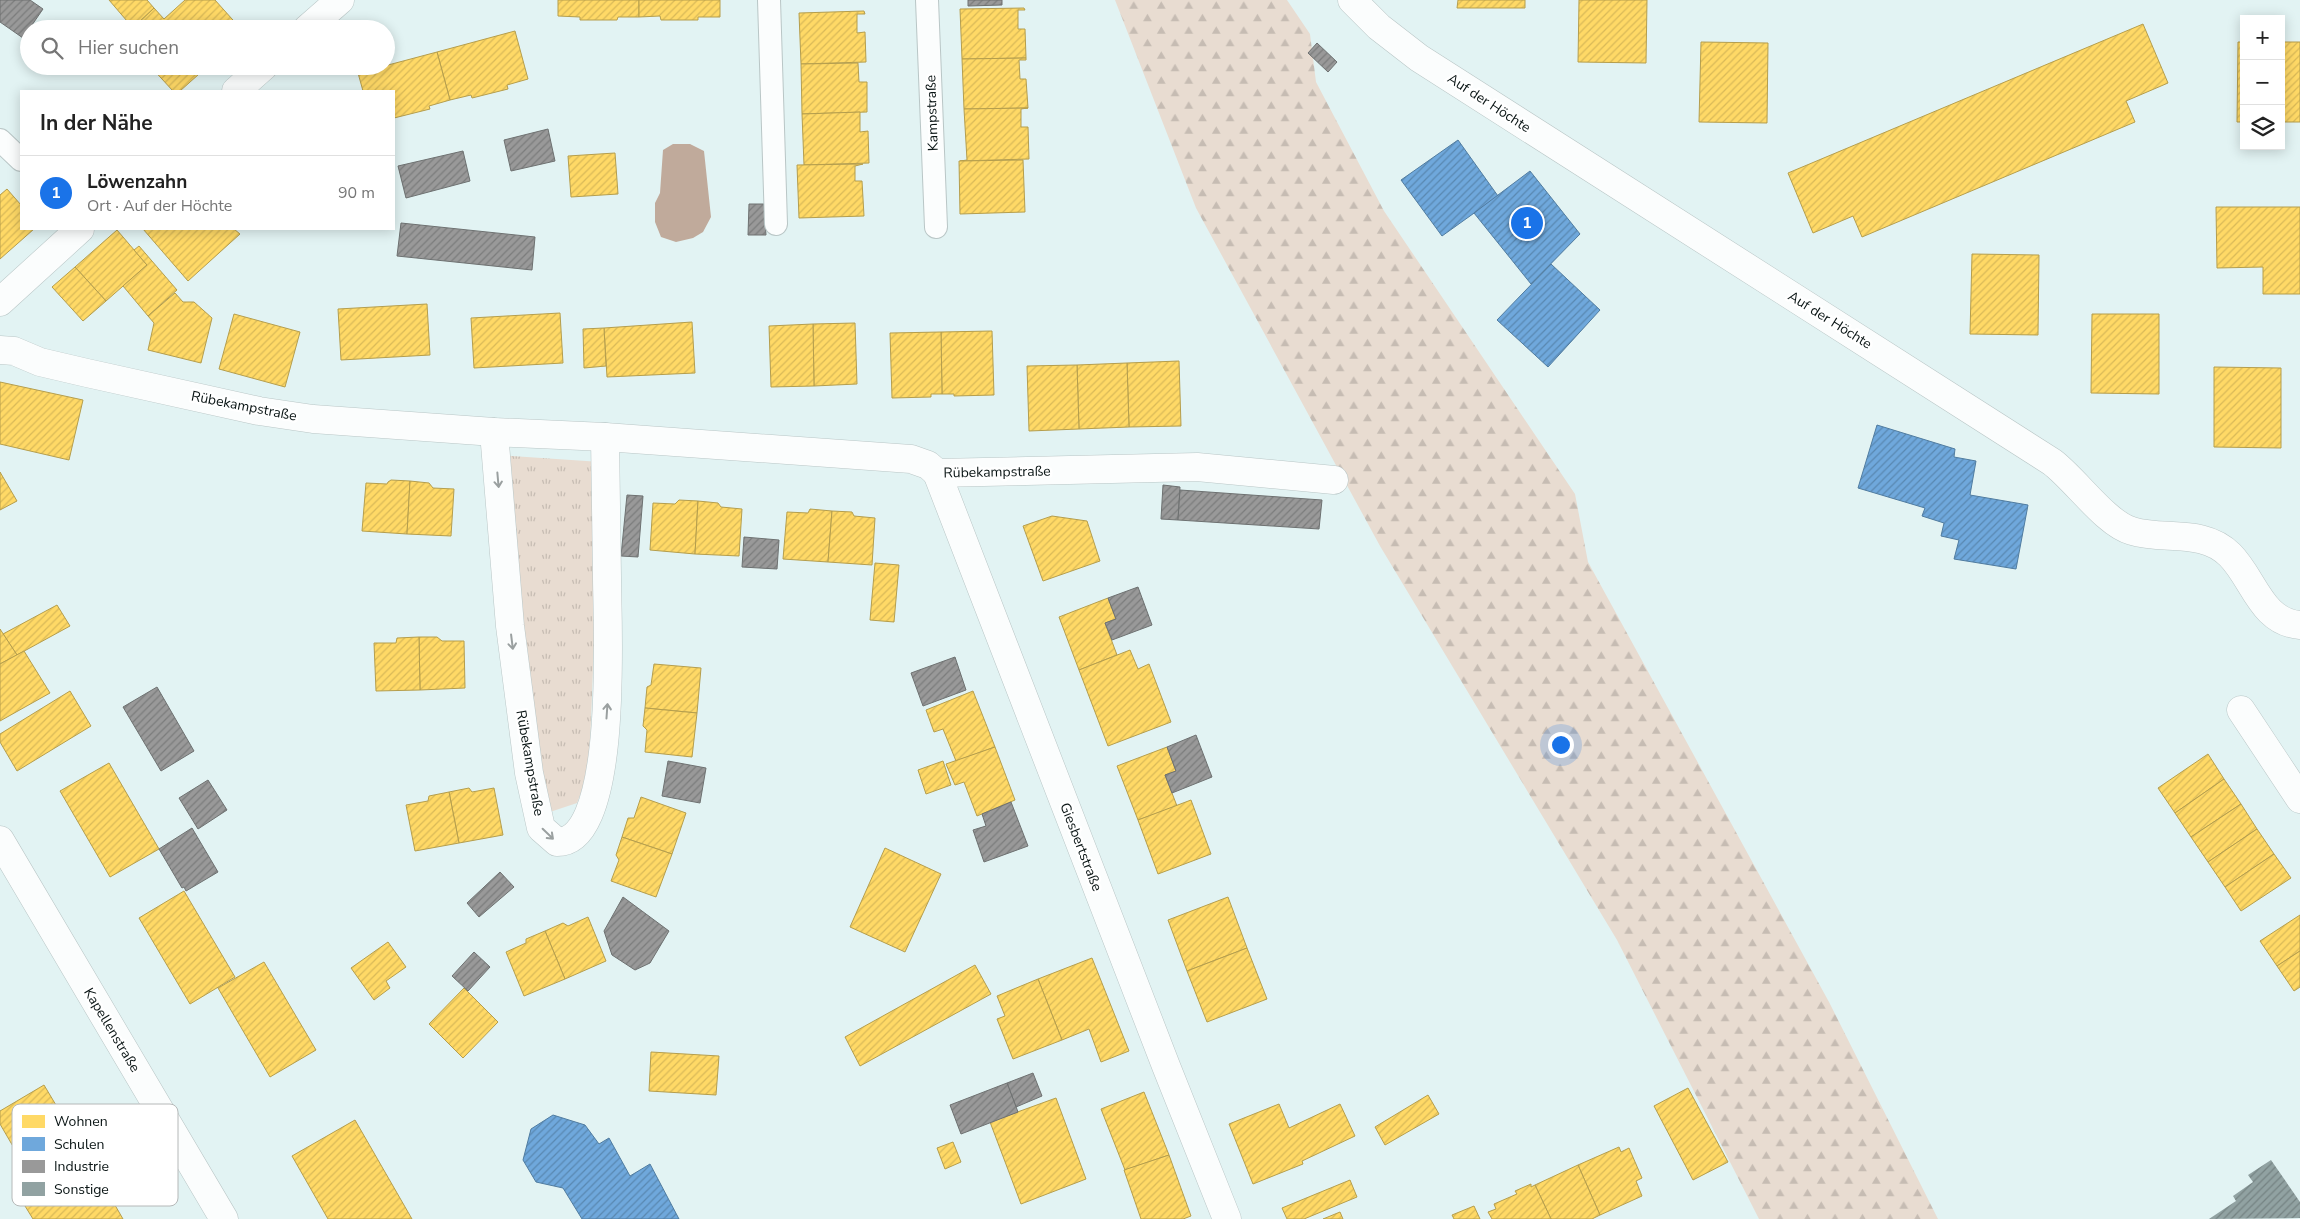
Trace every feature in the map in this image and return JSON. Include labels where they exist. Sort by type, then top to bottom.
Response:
[{"type":"street","points":[[317,20],[340,0]]},
{"type":"street","name":"Auf der Höchte","points":[[1352,0],[1379,27],[1419,58],[2052,462],[2123,528],[2151,535],[2180,534],[2218,546],[2230,555],[2266,607],[2277,619],[2291,625],[2300,626]]},
{"type":"street","points":[[237,90],[254,75]]},
{"type":"street","points":[[0,302],[79,230]]},
{"type":"street","name":"Rübekampstraße","points":[[0,350],[14,351],[49,365],[259,411],[313,419],[494,432],[605,437],[911,459],[928,465],[937,473],[1197,467],[1334,480]]},
{"type":"street","name":"Rübekampstraße","points":[[494,432],[510,626],[529,773],[541,828],[557,842],[572,839],[588,818],[600,774],[604,746],[608,666],[605,437]]},
{"type":"street","name":"Giesbertstraße","points":[[937,473],[1151,1029],[1228,1219]]},
{"type":"street","points":[[2241,710],[2300,799]]},
{"type":"street","name":"Kapellenstraße","points":[[0,840],[156,1104]]},
{"type":"street","name":"Kapellenstraße","points":[[178,1141],[224,1219]]},
{"type":"lane","points":[[769,0],[776,224]]},
{"type":"lane","name":"Kampstraße","points":[[927,0],[936,227]]},
{"type":"lane","points":[[0,140],[20,159]]},
{"type":"green space","points":[[1115,0],[1287,0],[1310,34],[1316,82],[1384,211],[1575,494],[1588,562],[1829,1002],[1938,1219],[1759,1219],[1617,940],[1380,546],[1196,208]]},
{"type":"green space","points":[[483,454],[601,462],[589,772],[577,803],[550,812]]},
{"type":"shaded area","points":[[673,144],[690,144],[704,151],[711,217],[703,232],[693,238],[676,242],[661,237],[655,222],[655,203],[660,193],[663,150]]},
{"type":"building: Wohnen","points":[[109,0],[147,0],[154,8],[141,20],[126,20]]},
{"type":"building: Wohnen","points":[[185,0],[215,0],[233,20],[141,20],[154,8],[164,19]]},
{"type":"building: Wohnen","points":[[558,0],[639,0],[639,17],[618,17],[617,20],[580,20],[580,17],[558,16]]},
{"type":"building: Wohnen","points":[[639,0],[720,0],[720,17],[698,17],[698,20],[661,20],[660,16],[639,17]]},
{"type":"building: Wohnen","points":[[1458,0],[1525,0],[1525,8],[1457,8]]},
{"type":"building: Wohnen","points":[[1579,0],[1647,0],[1646,63],[1578,62]]},
{"type":"building: Wohnen","points":[[1024,8],[1025,10],[1018,10],[1018,29],[1025,29],[1026,58],[962,59],[960,9]]},
{"type":"building: Wohnen","points":[[864,11],[865,14],[857,14],[857,33],[865,32],[866,62],[801,64],[799,13]]},
{"type":"building: Wohnen","points":[[2143,24],[2168,83],[2126,101],[2135,122],[1862,237],[1853,216],[1813,233],[1788,173]]},
{"type":"building: Wohnen","points":[[515,31],[528,79],[507,85],[508,89],[472,98],[471,95],[450,100],[437,52]]},
{"type":"building: Wohnen","points":[[1701,42],[1768,43],[1767,123],[1699,122]]},
{"type":"building: Wohnen","points":[[2238,42],[2240,42],[2240,122],[2237,122]]},
{"type":"building: Wohnen","points":[[2285,42],[2300,42],[2300,122],[2285,122]]},
{"type":"building: Wohnen","points":[[437,52],[450,100],[429,106],[430,109],[395,118],[395,90],[363,90],[359,75],[395,75],[395,63]]},
{"type":"building: Wohnen","points":[[1026,58],[1026,60],[1019,60],[1020,79],[1026,79],[1028,108],[964,109],[962,59]]},
{"type":"building: Wohnen","points":[[858,63],[859,82],[867,82],[867,112],[802,114],[801,64]]},
{"type":"building: Wohnen","points":[[158,75],[198,75],[181,90],[172,90]]},
{"type":"building: Wohnen","points":[[1028,108],[1021,109],[1021,127],[1028,127],[1029,159],[960,161],[967,160],[964,109]]},
{"type":"building: Wohnen","points":[[860,112],[860,132],[868,131],[869,163],[804,165],[802,114]]},
{"type":"building: Wohnen","points":[[615,153],[618,194],[571,197],[568,156]]},
{"type":"building: Wohnen","points":[[1023,160],[1025,212],[960,214],[959,161]]},
{"type":"building: Wohnen","points":[[863,164],[855,166],[855,181],[862,181],[864,216],[799,218],[797,165]]},
{"type":"building: Wohnen","points":[[7,189],[20,204],[20,230],[33,230],[0,259],[0,195]]},
{"type":"building: Wohnen","points":[[2216,207],[2300,207],[2300,294],[2263,294],[2263,267],[2217,268]]},
{"type":"building: Wohnen","points":[[117,230],[147,265],[106,301],[75,267]]},
{"type":"building: Wohnen","points":[[144,230],[235,230],[240,234],[188,281]]},
{"type":"building: Wohnen","points":[[139,246],[177,290],[148,316],[123,286],[147,265],[134,250]]},
{"type":"building: Wohnen","points":[[1972,254],[2039,255],[2038,335],[1970,334]]},
{"type":"building: Wohnen","points":[[75,267],[106,301],[83,321],[52,287]]},
{"type":"building: Wohnen","points":[[175,293],[183,302],[194,302],[212,318],[201,363],[148,350],[154,323],[148,316]]},
{"type":"building: Wohnen","points":[[427,304],[430,355],[341,360],[338,309]]},
{"type":"building: Wohnen","points":[[560,313],[563,363],[474,368],[471,318]]},
{"type":"building: Wohnen","points":[[234,314],[300,332],[285,387],[219,369]]},
{"type":"building: Wohnen","points":[[2092,314],[2159,314],[2159,394],[2091,393]]},
{"type":"building: Wohnen","points":[[692,322],[695,373],[607,377],[604,328]]},
{"type":"building: Wohnen","points":[[855,323],[857,384],[814,386],[813,324]]},
{"type":"building: Wohnen","points":[[813,324],[814,386],[771,387],[769,326]]},
{"type":"building: Wohnen","points":[[604,328],[606,366],[584,368],[583,329]]},
{"type":"building: Wohnen","points":[[992,331],[994,395],[954,396],[954,394],[942,394],[941,332]]},
{"type":"building: Wohnen","points":[[941,332],[942,394],[931,394],[931,397],[892,398],[890,333]]},
{"type":"building: Wohnen","points":[[1179,361],[1181,426],[1129,427],[1127,363]]},
{"type":"building: Wohnen","points":[[1127,363],[1129,427],[1079,429],[1077,365]]},
{"type":"building: Wohnen","points":[[1077,365],[1079,429],[1029,431],[1027,366]]},
{"type":"building: Wohnen","points":[[2214,367],[2281,368],[2281,448],[2214,447]]},
{"type":"building: Wohnen","points":[[0,382],[83,400],[69,460],[0,444]]},
{"type":"building: Wohnen","points":[[0,472],[17,501],[0,510]]},
{"type":"building: Wohnen","points":[[391,480],[410,481],[407,534],[362,531],[366,483],[387,484]]},
{"type":"building: Wohnen","points":[[410,481],[429,483],[433,488],[454,489],[451,536],[407,534]]},
{"type":"building: Wohnen","points":[[679,500],[698,501],[695,554],[650,550],[653,503],[675,504]]},
{"type":"building: Wohnen","points":[[698,501],[718,503],[721,507],[742,509],[739,556],[695,554]]},
{"type":"building: Wohnen","points":[[810,509],[832,511],[828,562],[783,559],[787,512],[808,513]]},
{"type":"building: Wohnen","points":[[832,511],[852,512],[854,516],[875,518],[872,565],[828,562]]},
{"type":"building: Wohnen","points":[[1052,516],[1087,521],[1100,561],[1043,581],[1023,526]]},
{"type":"building: Wohnen","points":[[875,563],[899,565],[894,622],[870,620]]},
{"type":"building: Wohnen","points":[[1108,598],[1116,619],[1105,623],[1117,655],[1079,670],[1059,617]]},
{"type":"building: Wohnen","points":[[57,605],[70,626],[17,655],[3,634]]},
{"type":"building: Wohnen","points":[[0,629],[17,655],[0,664]]},
{"type":"building: Wohnen","points":[[419,637],[437,637],[442,641],[464,641],[465,688],[420,690]]},
{"type":"building: Wohnen","points":[[419,637],[420,690],[376,691],[374,643],[396,643],[397,638]]},
{"type":"building: Wohnen","points":[[1130,650],[1138,669],[1149,664],[1171,722],[1108,746],[1079,670]]},
{"type":"building: Wohnen","points":[[24,651],[50,693],[0,721],[0,664]]},
{"type":"building: Wohnen","points":[[654,664],[701,668],[697,713],[645,708],[647,687],[651,685]]},
{"type":"building: Wohnen","points":[[70,691],[91,726],[17,771],[0,742],[0,734]]},
{"type":"building: Wohnen","points":[[973,691],[995,747],[956,761],[943,729],[934,732],[926,710]]},
{"type":"building: Wohnen","points":[[645,708],[697,713],[692,757],[645,752],[647,730],[643,726]]},
{"type":"building: Wohnen","points":[[995,747],[1015,800],[977,816],[964,782],[955,785],[946,764]]},
{"type":"building: Wohnen","points":[[1167,747],[1176,771],[1165,775],[1177,806],[1138,820],[1117,766]]},
{"type":"building: Wohnen","points":[[2208,754],[2224,779],[2175,813],[2158,788]]},
{"type":"building: Wohnen","points":[[943,761],[951,785],[926,794],[918,770]]},
{"type":"building: Wohnen","points":[[109,763],[159,849],[110,877],[60,791]]},
{"type":"building: Wohnen","points":[[2224,779],[2241,804],[2191,837],[2175,813]]},
{"type":"building: Wohnen","points":[[469,788],[472,792],[494,788],[503,835],[459,843],[449,792]]},
{"type":"building: Wohnen","points":[[449,792],[459,843],[415,851],[406,805],[428,801],[429,796]]},
{"type":"building: Wohnen","points":[[641,797],[686,813],[672,854],[622,837],[628,818],[634,818]]},
{"type":"building: Wohnen","points":[[1191,800],[1211,854],[1158,874],[1138,820]]},
{"type":"building: Wohnen","points":[[2241,804],[2257,829],[2208,862],[2191,837]]},
{"type":"building: Wohnen","points":[[2257,829],[2274,854],[2225,887],[2208,862]]},
{"type":"building: Wohnen","points":[[622,837],[672,854],[656,897],[611,881],[619,860],[616,855]]},
{"type":"building: Wohnen","points":[[885,848],[941,874],[905,952],[850,927]]},
{"type":"building: Wohnen","points":[[2274,854],[2291,878],[2241,911],[2225,887]]},
{"type":"building: Wohnen","points":[[184,891],[235,977],[190,1004],[139,918]]},
{"type":"building: Wohnen","points":[[1228,897],[1247,948],[1187,971],[1168,920]]},
{"type":"building: Wohnen","points":[[2300,915],[2300,951],[2277,966],[2260,941]]},
{"type":"building: Wohnen","points":[[588,917],[606,961],[565,979],[545,931],[563,923],[568,926]]},
{"type":"building: Wohnen","points":[[545,931],[565,979],[524,996],[506,952],[526,943],[526,939]]},
{"type":"building: Wohnen","points":[[388,942],[406,967],[386,981],[390,988],[374,1000],[351,968]]},
{"type":"building: Wohnen","points":[[1247,948],[1267,999],[1207,1022],[1187,971]]},
{"type":"building: Wohnen","points":[[2300,951],[2300,987],[2294,991],[2277,966]]},
{"type":"building: Wohnen","points":[[1092,958],[1129,1051],[1101,1062],[1089,1029],[1062,1040],[1038,979]]},
{"type":"building: Wohnen","points":[[264,962],[316,1050],[270,1077],[218,988]]},
{"type":"building: Wohnen","points":[[975,965],[991,994],[860,1066],[845,1037]]},
{"type":"building: Wohnen","points":[[1038,979],[1062,1040],[1013,1059],[997,1019],[1005,1016],[997,996]]},
{"type":"building: Wohnen","points":[[464,988],[498,1022],[463,1058],[429,1024]]},
{"type":"building: Wohnen","points":[[651,1052],[719,1056],[716,1095],[649,1091]]},
{"type":"building: Wohnen","points":[[44,1085],[55,1104],[12,1104],[12,1145],[0,1124],[0,1111]]},
{"type":"building: Wohnen","points":[[1688,1088],[1728,1162],[1693,1180],[1654,1106]]},
{"type":"building: Wohnen","points":[[1144,1092],[1169,1155],[1125,1170],[1101,1109]]},
{"type":"building: Wohnen","points":[[1428,1095],[1439,1114],[1385,1145],[1375,1127]]},
{"type":"building: Wohnen","points":[[1056,1098],[1086,1179],[1021,1204],[990,1122]]},
{"type":"building: Wohnen","points":[[1279,1104],[1289,1128],[1340,1104],[1355,1136],[1302,1161],[1303,1164],[1253,1184],[1229,1124]]},
{"type":"building: Wohnen","points":[[355,1120],[412,1219],[328,1219],[292,1156]]},
{"type":"building: Wohnen","points":[[953,1142],[961,1162],[945,1169],[937,1148]]},
{"type":"building: Wohnen","points":[[1619,1147],[1621,1152],[1629,1148],[1642,1178],[1636,1181],[1642,1196],[1600,1215],[1578,1165]]},
{"type":"building: Wohnen","points":[[1169,1155],[1191,1216],[1183,1219],[1141,1219],[1124,1170]]},
{"type":"building: Wohnen","points":[[1578,1165],[1600,1215],[1592,1219],[1551,1219],[1535,1185]]},
{"type":"building: Wohnen","points":[[1350,1180],[1357,1197],[1304,1219],[1287,1219],[1282,1208]]},
{"type":"building: Wohnen","points":[[1531,1184],[1531,1187],[1535,1185],[1551,1219],[1492,1219],[1488,1212],[1496,1209],[1494,1204],[1517,1194],[1515,1191]]},
{"type":"building: Wohnen","points":[[25,1206],[115,1206],[123,1219],[33,1219]]},
{"type":"building: Wohnen","points":[[1474,1206],[1480,1219],[1454,1219],[1452,1215]]},
{"type":"building: Wohnen","points":[[1340,1212],[1343,1219],[1323,1219]]},
{"type":"building: Schulen","points":[[1458,140],[1498,196],[1442,236],[1401,180]]},
{"type":"building: Schulen","points":[[1530,171],[1580,234],[1531,284],[1474,213]]},
{"type":"building: Schulen","points":[[1551,264],[1600,310],[1548,367],[1497,320]]},
{"type":"building: Schulen","points":[[1877,425],[1955,449],[1954,457],[1976,461],[1970,495],[2028,505],[2016,569],[1954,559],[1959,540],[1941,536],[1944,523],[1922,516],[1925,508],[1858,488]]},
{"type":"building: Schulen","points":[[553,1115],[585,1125],[599,1144],[609,1138],[630,1176],[650,1164],[679,1219],[582,1219],[563,1188],[536,1182],[523,1160],[531,1129]]},
{"type":"building: Industrie","points":[[0,0],[30,0],[43,9],[35,20],[20,20],[20,36],[0,22]]},
{"type":"building: Industrie","points":[[968,0],[1002,0],[1002,5],[968,6]]},
{"type":"building: Industrie","points":[[1317,43],[1337,62],[1328,72],[1308,53]]},
{"type":"building: Industrie","points":[[548,129],[555,161],[511,171],[504,140]]},
{"type":"building: Industrie","points":[[463,151],[470,181],[406,198],[398,166]]},
{"type":"building: Industrie","points":[[749,204],[764,204],[766,235],[748,235]]},
{"type":"building: Industrie","points":[[401,223],[535,237],[532,270],[397,256]]},
{"type":"building: Industrie","points":[[1163,485],[1180,487],[1178,520],[1161,519]]},
{"type":"building: Industrie","points":[[1180,490],[1322,500],[1319,529],[1178,520]]},
{"type":"building: Industrie","points":[[627,495],[643,496],[638,557],[621,556]]},
{"type":"building: Industrie","points":[[744,537],[779,540],[777,569],[742,567]]},
{"type":"building: Industrie","points":[[1138,587],[1152,625],[1112,640],[1105,623],[1116,619],[1108,598]]},
{"type":"building: Industrie","points":[[955,657],[966,690],[923,706],[911,673]]},
{"type":"building: Industrie","points":[[157,687],[194,751],[161,771],[123,707]]},
{"type":"building: Industrie","points":[[1196,735],[1212,777],[1172,793],[1165,775],[1176,771],[1167,747]]},
{"type":"building: Industrie","points":[[668,761],[706,768],[700,803],[662,796]]},
{"type":"building: Industrie","points":[[208,780],[227,810],[198,829],[179,798]]},
{"type":"building: Industrie","points":[[1011,802],[1028,846],[984,862],[973,830],[986,826],[982,814]]},
{"type":"building: Industrie","points":[[192,828],[218,872],[186,891],[184,887],[182,888],[159,849]]},
{"type":"building: Industrie","points":[[500,872],[514,887],[479,917],[467,903]]},
{"type":"building: Industrie","points":[[623,897],[669,931],[650,963],[635,970],[612,955],[604,931]]},
{"type":"building: Industrie","points":[[474,952],[490,967],[468,991],[452,976]]},
{"type":"building: Industrie","points":[[1033,1073],[1042,1096],[1016,1107],[1007,1083]]},
{"type":"building: Industrie","points":[[1007,1083],[1018,1112],[961,1134],[950,1105]]},
{"type":"building: Sonstige","points":[[2271,1160],[2300,1202],[2300,1218],[2209,1219],[2236,1201],[2233,1196],[2253,1182],[2248,1175]]},
{"type":"place","name":"Löwenzahn","points":[[1527,223]]}]
